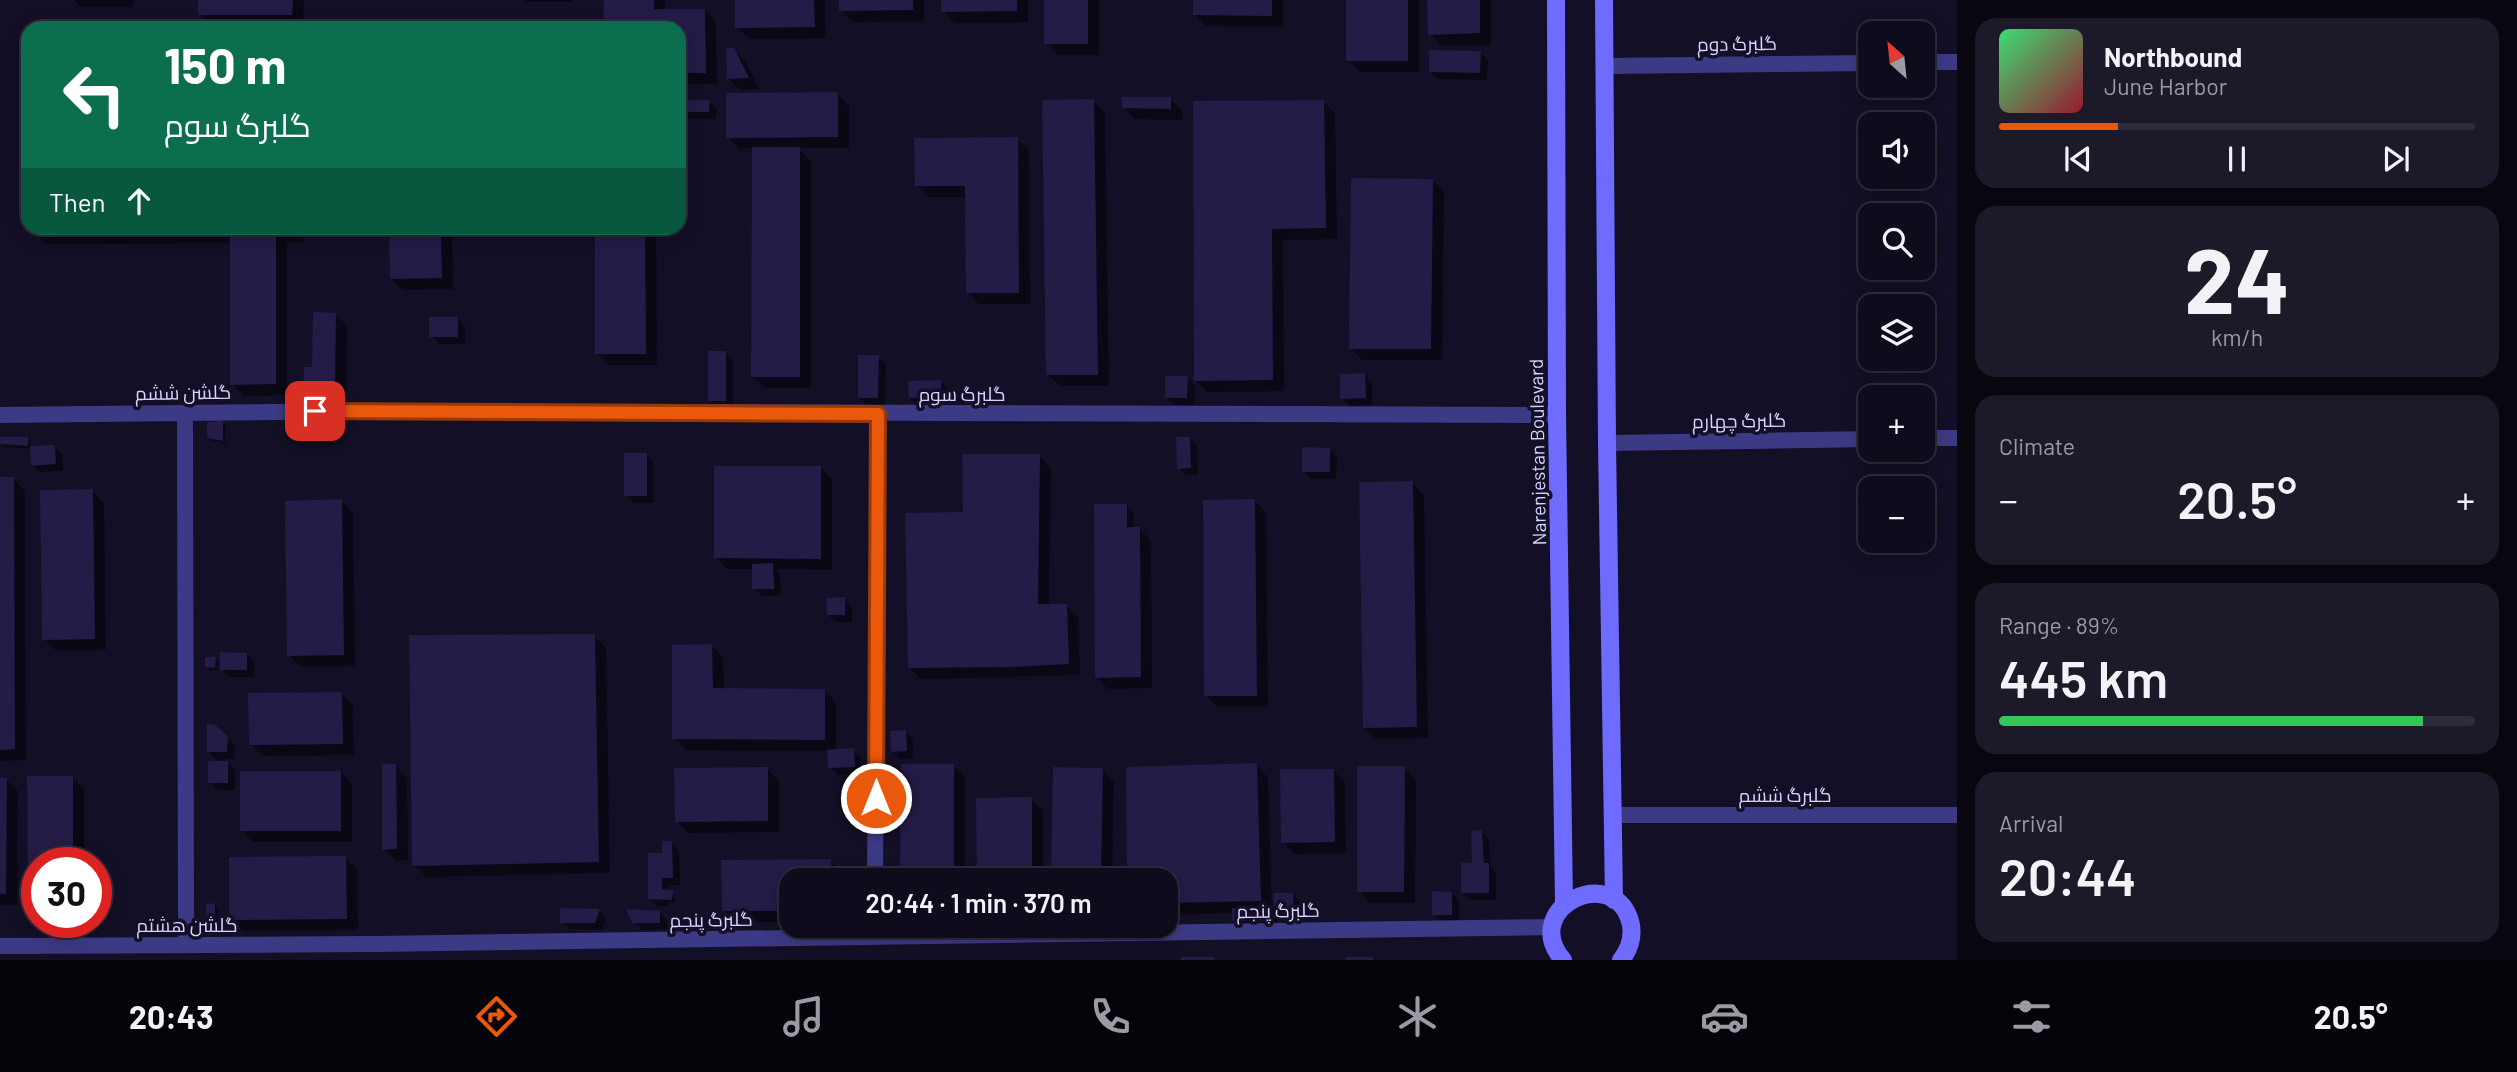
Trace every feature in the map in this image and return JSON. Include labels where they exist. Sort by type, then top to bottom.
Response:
[{"type":"street","name":"Narenjestan Boulevard","points":[[1552,928],[1556,915],[1564,904],[1557,415],[1556,0]]},
{"type":"street","points":[[1604,0],[1614,900]]},
{"type":"street","points":[[1936,62],[1957,62]]},
{"type":"street","name":"گلبرگ دوم","points":[[1605,66],[1858,63]]},
{"type":"street","name":"گلبرگ سوم","points":[[367,411],[1557,415]]},
{"type":"street","name":"گلشن ششم","points":[[0,415],[367,411]]},
{"type":"street","points":[[185,413],[186,945]]},
{"type":"street","points":[[875,868],[878,414]]},
{"type":"street","points":[[1935,438],[1957,438]]},
{"type":"street","name":"گلبرگ چهارم","points":[[1607,443],[1858,439]]},
{"type":"street","name":"گلبرگ ششم","points":[[1614,815],[1957,815]]},
{"type":"street","points":[[1564,904],[1573,898],[1594,893],[1614,900],[1623,908],[1632,931],[1631,943],[1621,960]]},
{"type":"street","points":[[1552,928],[1553,941],[1563,960]]},
{"type":"street","name":"گلبرگ پنجم","points":[[1178,930],[1552,928]]},
{"type":"street","name":"گلبرگ پنجم","points":[[374,944],[779,933]]},
{"type":"street","name":"گلشن هشتم","points":[[0,946],[374,944]]},
{"type":"building","points":[[198,0],[293,0],[292,15],[198,15]]},
{"type":"building","points":[[604,0],[654,0],[654,9],[705,9],[706,73],[686,73],[686,21],[603,21]]},
{"type":"building","points":[[735,0],[814,0],[815,27],[735,28]]},
{"type":"building","points":[[839,0],[913,0],[913,10],[839,11]]},
{"type":"building","points":[[941,0],[1017,0],[1017,11],[941,12]]},
{"type":"building","points":[[1044,0],[1088,0],[1088,44],[1044,44]]},
{"type":"building","points":[[1193,0],[1272,0],[1272,16],[1193,15]]},
{"type":"building","points":[[1346,0],[1408,0],[1408,61],[1346,61]]},
{"type":"building","points":[[1427,0],[1480,0],[1480,33],[1428,35]]},
{"type":"building","points":[[726,48],[734,48],[749,78],[727,79]]},
{"type":"building","points":[[1429,50],[1481,51],[1480,73],[1429,72]]},
{"type":"building","points":[[838,92],[838,137],[726,138],[726,93]]},
{"type":"building","points":[[1122,97],[1171,97],[1171,109],[1122,108]]},
{"type":"building","points":[[1094,99],[1098,375],[1046,375],[1042,100]]},
{"type":"building","points":[[686,100],[710,100],[709,112],[686,112]]},
{"type":"building","points":[[1324,100],[1326,228],[1272,229],[1273,380],[1194,381],[1193,101]]},
{"type":"building","points":[[1018,137],[1019,293],[966,293],[965,186],[915,186],[914,138]]},
{"type":"building","points":[[752,147],[800,147],[800,377],[751,377]]},
{"type":"building","points":[[1351,178],[1433,179],[1431,349],[1349,349]]},
{"type":"building","points":[[230,235],[276,235],[276,384],[230,385]]},
{"type":"building","points":[[389,235],[441,235],[442,278],[390,279]]},
{"type":"building","points":[[595,235],[645,235],[646,354],[595,354]]},
{"type":"building","points":[[313,312],[336,313],[335,387],[304,387],[304,367],[312,367]]},
{"type":"building","points":[[429,317],[458,317],[458,337],[429,337]]},
{"type":"building","points":[[708,351],[726,351],[726,401],[708,401]]},
{"type":"building","points":[[858,355],[879,355],[878,398],[858,398]]},
{"type":"building","points":[[1365,373],[1366,398],[1340,399],[1340,374]]},
{"type":"building","points":[[1165,376],[1188,376],[1187,398],[1165,398]]},
{"type":"building","points":[[941,380],[941,398],[909,398],[908,381]]},
{"type":"building","points":[[223,421],[223,441],[207,438],[207,422]]},
{"type":"building","points":[[0,437],[28,437],[28,446],[0,444]]},
{"type":"building","points":[[1176,437],[1190,437],[1191,468],[1177,469]]},
{"type":"building","points":[[55,445],[56,464],[31,466],[30,446]]},
{"type":"building","points":[[1302,447],[1330,448],[1330,472],[1302,472]]},
{"type":"building","points":[[624,453],[647,453],[647,496],[624,496]]},
{"type":"building","points":[[962,454],[1040,454],[1038,604],[1067,604],[1069,664],[908,668],[905,513],[963,512]]},
{"type":"building","points":[[714,466],[821,466],[821,559],[714,558]]},
{"type":"building","points":[[0,477],[14,477],[15,749],[0,750]]},
{"type":"building","points":[[1413,481],[1417,727],[1363,728],[1359,482]]},
{"type":"building","points":[[93,489],[95,639],[42,640],[40,490]]},
{"type":"building","points":[[342,499],[344,655],[287,656],[285,501]]},
{"type":"building","points":[[1255,499],[1257,696],[1204,696],[1203,500]]},
{"type":"building","points":[[1094,504],[1127,504],[1127,527],[1140,527],[1141,677],[1095,678]]},
{"type":"building","points":[[773,563],[774,589],[752,589],[752,564]]},
{"type":"building","points":[[845,597],[845,615],[827,615],[826,598]]},
{"type":"building","points":[[595,634],[599,862],[412,866],[409,635]]},
{"type":"building","points":[[712,644],[713,688],[825,689],[825,740],[672,739],[672,645]]},
{"type":"building","points":[[220,652],[247,653],[247,670],[220,670]]},
{"type":"building","points":[[205,657],[216,657],[215,668],[205,667]]},
{"type":"building","points":[[342,692],[343,744],[249,745],[248,693]]},
{"type":"building","points":[[207,724],[215,725],[228,736],[227,752],[207,752]]},
{"type":"building","points":[[906,730],[907,751],[891,752],[890,731]]},
{"type":"building","points":[[854,748],[855,767],[828,768],[827,750]]},
{"type":"building","points":[[208,761],[228,761],[228,783],[208,783]]},
{"type":"building","points":[[1257,763],[1261,901],[1178,903],[1178,868],[1127,868],[1126,767]]},
{"type":"building","points":[[382,764],[396,764],[397,849],[382,850]]},
{"type":"building","points":[[901,764],[954,764],[954,868],[900,868]]},
{"type":"building","points":[[1357,766],[1405,766],[1404,892],[1357,892]]},
{"type":"building","points":[[768,767],[768,821],[675,822],[674,768]]},
{"type":"building","points":[[1053,767],[1103,768],[1101,868],[1051,868]]},
{"type":"building","points":[[1280,769],[1334,769],[1335,842],[1281,843]]},
{"type":"building","points":[[240,771],[341,771],[341,831],[240,831]]},
{"type":"building","points":[[27,776],[73,776],[73,847],[28,847]]},
{"type":"building","points":[[0,778],[7,778],[6,894],[0,894]]},
{"type":"building","points":[[1032,797],[1032,868],[977,868],[976,798]]},
{"type":"building","points":[[1482,830],[1484,863],[1489,863],[1489,893],[1461,893],[1461,863],[1472,863],[1471,831]]},
{"type":"building","points":[[662,841],[672,841],[673,878],[662,878],[662,889],[673,890],[672,900],[648,899],[648,853],[662,853]]},
{"type":"building","points":[[346,856],[347,919],[229,920],[229,857]]},
{"type":"building","points":[[831,859],[831,868],[779,868],[779,911],[722,911],[721,860]]},
{"type":"building","points":[[1432,891],[1452,892],[1452,915],[1432,915]]},
{"type":"building","points":[[1274,893],[1293,893],[1294,916],[1274,916]]},
{"type":"building","points":[[206,903],[215,904],[215,927],[206,927]]},
{"type":"building","points":[[560,908],[600,909],[595,923],[560,923]]},
{"type":"building","points":[[1232,908],[1270,909],[1270,922],[1232,921]]},
{"type":"building","points":[[626,909],[660,911],[660,923],[632,923]]},
{"type":"building","points":[[1181,957],[1214,957],[1214,960],[1181,960]]},
{"type":"building","points":[[1346,957],[1373,957],[1373,960],[1346,960]]},
{"type":"route","points":[[315,411],[878,414],[876,798]]}]
